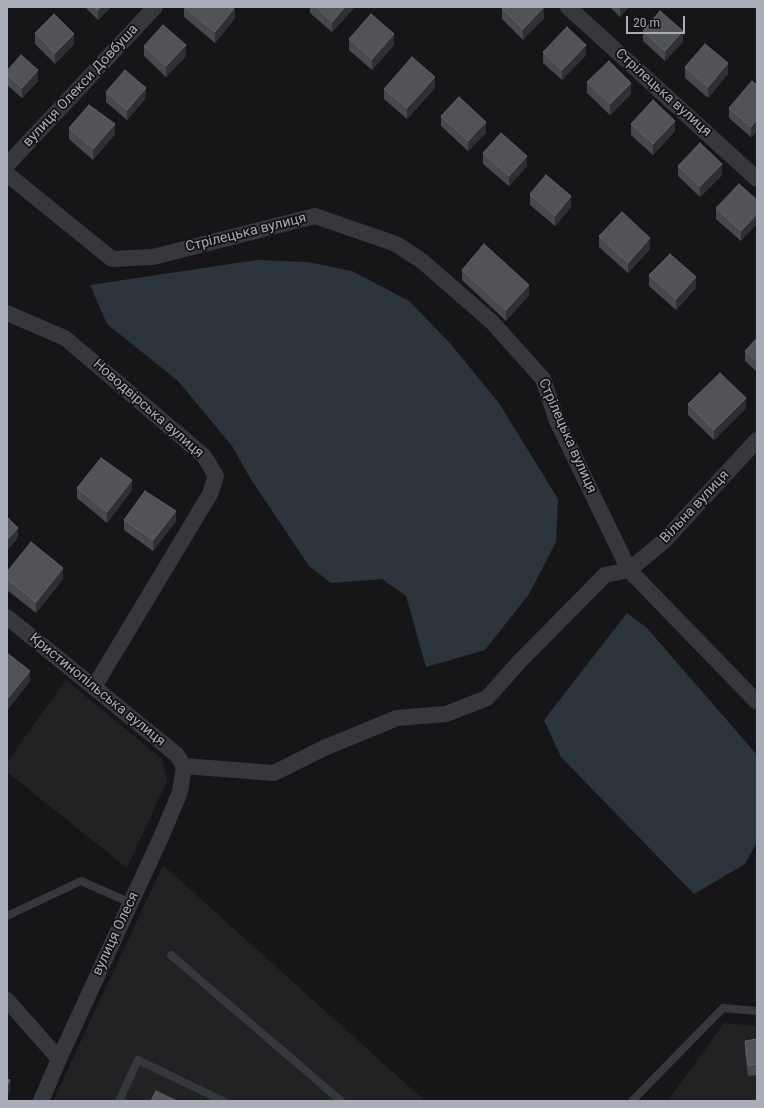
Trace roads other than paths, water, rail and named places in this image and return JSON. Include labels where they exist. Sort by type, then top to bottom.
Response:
[{"type":"street","name":"вулиця Олекси Довбуша","points":[[7,165],[155,7]]},
{"type":"street","name":"Стрілецька вулиця","points":[[568,7],[757,179]]},
{"type":"street","name":"Стрілецька вулиця","points":[[7,174],[112,259],[153,257],[315,216],[396,244],[422,261],[492,322],[543,379],[557,421],[629,570],[757,702]]},
{"type":"street","name":"Новодвірська вулиця","points":[[7,313],[65,338],[204,456],[216,476],[210,494],[94,687]]},
{"type":"street","name":"Вільна вулиця","points":[[629,570],[664,541],[757,440]]},
{"type":"street","points":[[184,766],[274,773],[324,748],[397,718],[446,714],[487,698],[520,661],[605,575],[629,570]]},
{"type":"street","name":"Кристинопільська вулиця","points":[[7,617],[176,754],[184,766]]},
{"type":"street","name":"вулиця Олеся","points":[[41,1101],[180,792],[184,766]]},
{"type":"street","points":[[7,1000],[59,1059]]},
{"type":"lane","points":[[7,916],[81,881],[131,903]]},
{"type":"lane","points":[[171,955],[341,1101]]},
{"type":"lane","points":[[632,1101],[723,1008],[757,1012]]},
{"type":"lane","points":[[119,1101],[138,1060],[223,1101]]}]
